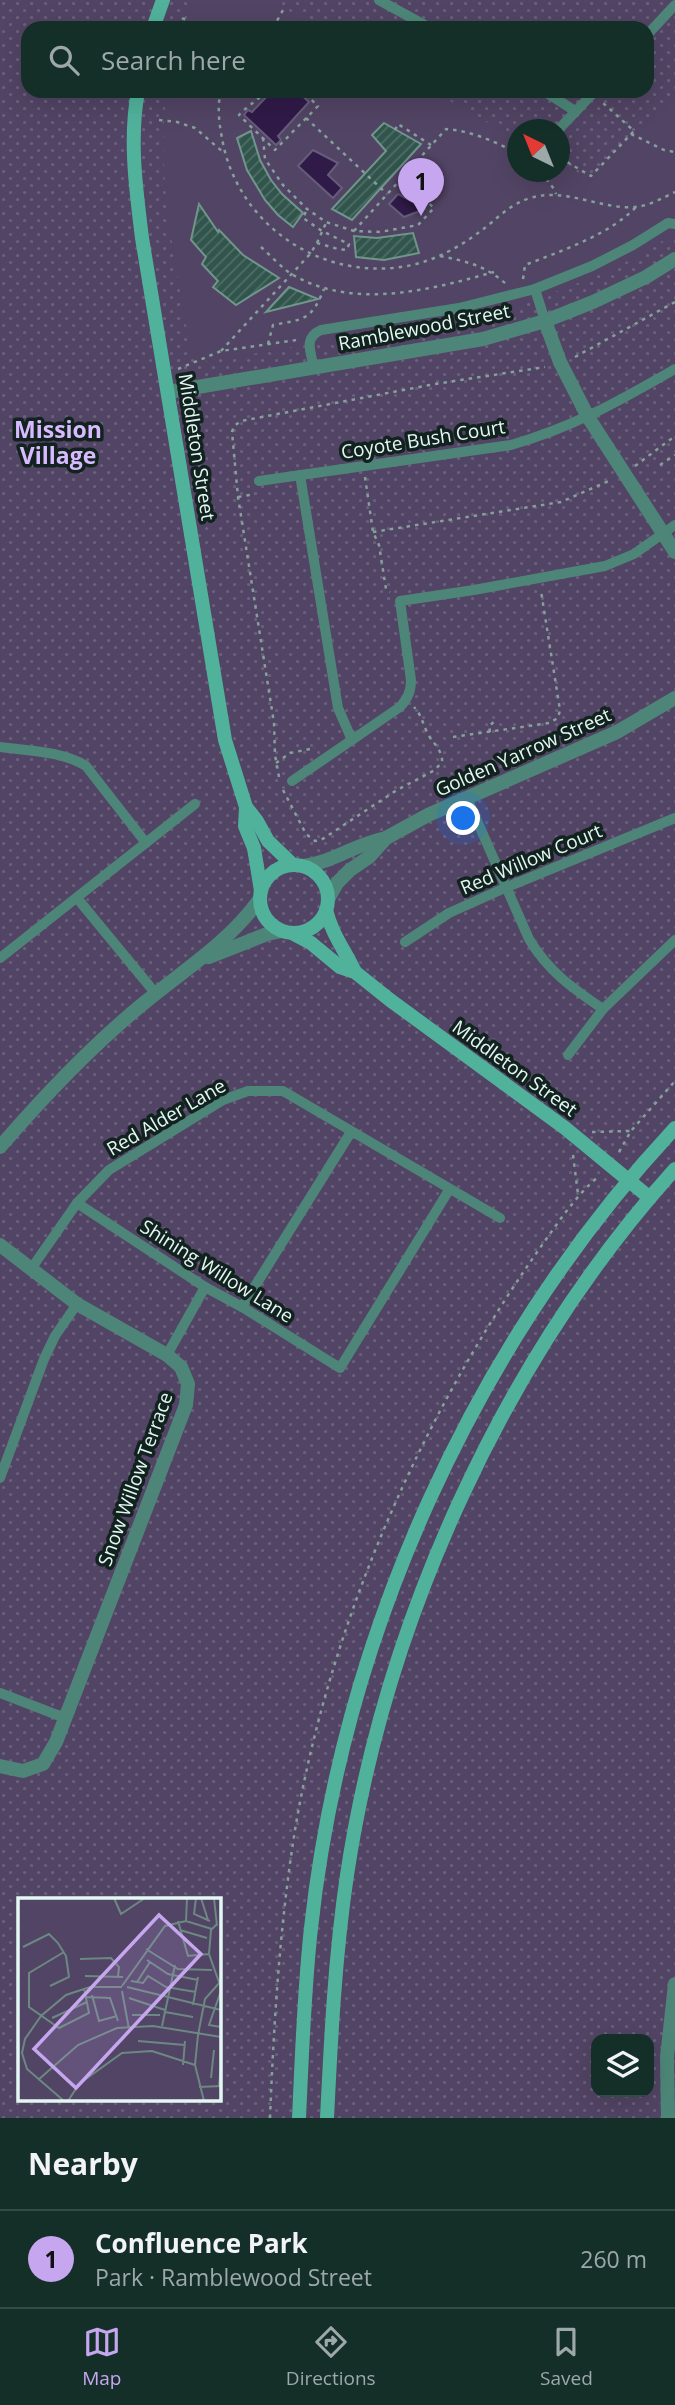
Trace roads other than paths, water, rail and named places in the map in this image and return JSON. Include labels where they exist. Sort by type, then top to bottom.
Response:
[{"type":"street","points":[[156,21],[163,0]]},
{"type":"street","name":"Middleton Street","points":[[137,98],[134,114],[135,178],[142,238],[225,740],[246,807],[245,826],[254,848],[260,895]]},
{"type":"street","name":"Ramblewood Street","points":[[168,392],[483,339],[545,321],[604,297],[675,259]]},
{"type":"street","points":[[545,321],[560,362],[588,417],[624,473],[669,529],[675,552]]},
{"type":"street","name":"Golden Yarrow Street","points":[[298,865],[320,864],[365,842],[386,838],[467,797],[617,732],[675,698]]},
{"type":"street","name":"Middleton Street","points":[[246,807],[268,841],[298,865]]},
{"type":"street","name":"Golden Yarrow Street","points":[[327,905],[337,883],[369,857],[386,838]]},
{"type":"street","points":[[0,1147],[50,1091],[93,1049],[156,994],[201,960],[248,916],[265,880],[272,872],[282,867],[298,865],[321,878],[327,888],[327,905],[313,928],[250,940],[201,960]]},
{"type":"street","points":[[260,895],[265,919],[287,932]]},
{"type":"street","name":"Middleton Street","points":[[327,905],[330,926],[355,972]]},
{"type":"street","name":"Middleton Street","points":[[287,932],[311,943],[340,967],[355,972],[562,1126],[650,1198]]},
{"type":"street","points":[[299,2118],[311,1926],[326,1828],[347,1732],[375,1638],[410,1545],[438,1482],[491,1380],[548,1286],[628,1179],[675,1128]]},
{"type":"street","points":[[327,2118],[334,1978],[347,1874],[365,1781],[390,1686],[421,1596],[457,1508],[497,1426],[545,1344],[598,1264],[675,1169]]},
{"type":"street","name":"Snow Willow Terrace","points":[[0,1245],[77,1304],[167,1355],[181,1367],[188,1384],[186,1405],[56,1742],[43,1764],[23,1770],[0,1766]]},
{"type":"street","points":[[668,2118],[667,2057],[675,1984]]},
{"type":"lane","points":[[379,0],[417,21]]},
{"type":"lane","points":[[654,26],[672,4]]},
{"type":"lane","points":[[555,98],[575,111]]},
{"type":"lane","points":[[568,119],[588,98]]},
{"type":"lane","points":[[314,368],[310,338],[321,330],[459,308],[535,289],[592,266],[668,223],[675,224]]},
{"type":"lane","points":[[535,289],[545,321]]},
{"type":"lane","name":"Coyote Bush Court","points":[[259,481],[511,444],[550,434],[588,417],[675,369]]},
{"type":"lane","points":[[300,475],[338,708],[352,740]]},
{"type":"lane","points":[[292,781],[407,700],[411,680],[400,601],[605,565],[634,554],[669,529]]},
{"type":"lane","points":[[0,747],[61,756],[86,766],[146,843]]},
{"type":"lane","points":[[467,797],[529,939],[542,961],[571,987],[603,1009]]},
{"type":"lane","points":[[0,958],[195,804]]},
{"type":"lane","name":"Red Willow Court","points":[[405,942],[449,913],[675,818]]},
{"type":"lane","points":[[76,898],[156,994]]},
{"type":"lane","points":[[568,1055],[603,1009],[675,940]]},
{"type":"lane","name":"Red Alder Lane","points":[[31,1269],[77,1203],[109,1170],[223,1100],[248,1091],[283,1091],[500,1218]]},
{"type":"lane","points":[[243,1307],[351,1132]]},
{"type":"lane","name":"Shining Willow Lane","points":[[77,1203],[205,1287],[243,1307],[340,1368],[449,1190]]},
{"type":"lane","points":[[167,1355],[205,1287]]},
{"type":"lane","points":[[0,1478],[44,1359],[55,1336],[77,1304]]},
{"type":"lane","points":[[0,1693],[65,1718]]},
{"type":"place","name":"Confluence Park","points":[[421,216]]},
{"type":"district","name":"Mission Village","points":[[58,442]]}]
